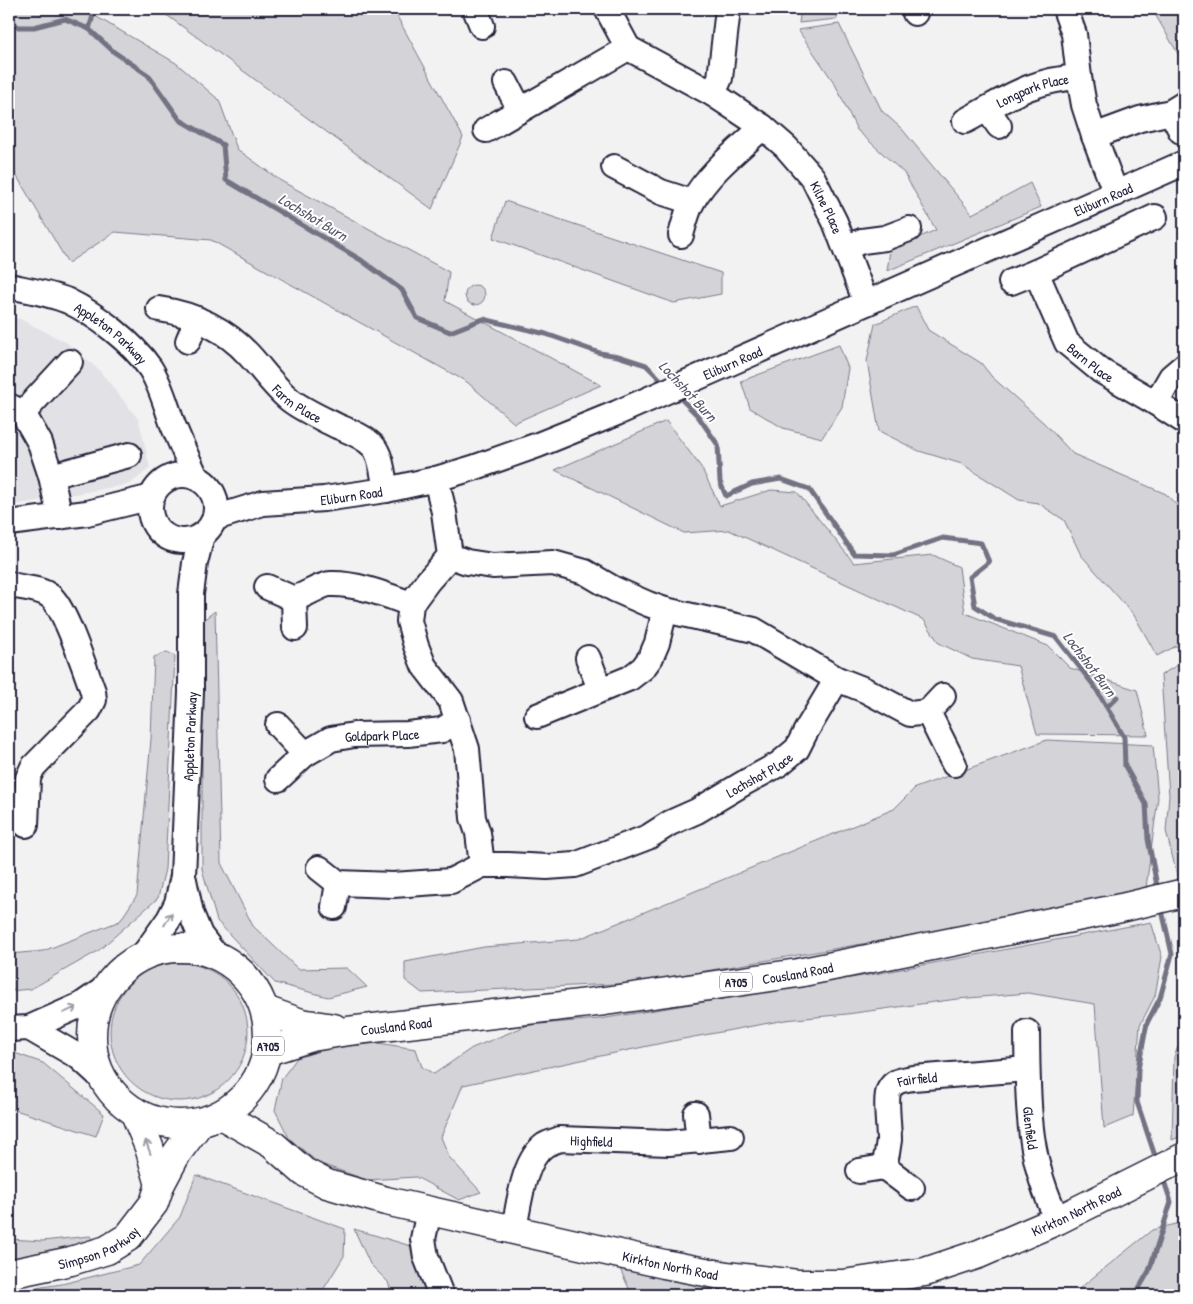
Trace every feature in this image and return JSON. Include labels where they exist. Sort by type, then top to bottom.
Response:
[{"type":"main road","name":"Cousland Road","points":[[268,1051],[312,1037],[348,1031],[605,1001],[798,973],[1121,908],[1184,893]]},
{"type":"main road","name":"A705","points":[[182,948],[200,950],[216,956],[238,970],[252,985],[264,1010],[268,1031],[268,1051],[262,1070],[246,1094],[210,1120],[161,1123],[134,1111],[115,1096],[102,1078],[93,1050],[92,1029],[97,1006],[107,987],[123,970],[142,957],[162,950],[182,948]]},
{"type":"main road","name":"Cousland Road","points":[[264,1010],[301,1023],[348,1031]]},
{"type":"main road","name":"Kirkton North Road","points":[[246,1094],[256,1119],[272,1144],[304,1172],[327,1184],[386,1201],[664,1264],[726,1276],[798,1284],[843,1284],[884,1287],[979,1254],[1058,1220],[1184,1157]]},
{"type":"main road","name":"A705","points":[[134,1111],[149,1147],[160,1184]]},
{"type":"main road","name":"Kirkton North Road","points":[[210,1120],[272,1144]]},
{"type":"main road","name":"Simpson Parkway","points":[[9,1274],[71,1261],[107,1250],[128,1237],[154,1203],[160,1184],[177,1153],[210,1120]]},
{"type":"street","points":[[486,130],[628,48],[608,9]]},
{"type":"street","points":[[713,94],[720,78],[728,9]]},
{"type":"street","name":"Longpark Place","points":[[1065,9],[1074,34],[1084,104],[1116,194]]},
{"type":"street","name":"Kilne Place","points":[[628,48],[713,94],[763,128],[786,147],[814,178],[835,222],[866,303]]},
{"type":"street","name":"Longpark Place","points":[[965,121],[993,118],[1014,93],[1034,84],[1057,78],[1079,77]]},
{"type":"street","points":[[506,83],[520,110]]},
{"type":"street","points":[[1094,136],[1140,119],[1179,116]]},
{"type":"street","points":[[680,235],[692,202],[720,165],[763,128]]},
{"type":"street","name":"Eliburn Road","points":[[208,527],[263,503],[324,499],[386,490],[436,479],[538,445],[617,413],[1184,163]]},
{"type":"street","points":[[614,167],[661,192],[692,202]]},
{"type":"street","points":[[1011,282],[1155,217]]},
{"type":"street","points":[[845,248],[862,242],[885,238],[909,229]]},
{"type":"street","name":"Barn Place","points":[[1036,272],[1067,343],[1101,371],[1184,420]]},
{"type":"street","name":"Appleton Parkway","points":[[9,286],[44,293],[67,301],[109,327],[136,351],[150,369],[174,425],[216,505],[195,563],[191,594],[188,768],[183,876],[177,902],[169,918],[142,957]]},
{"type":"street","name":"Farm Place","points":[[159,309],[177,312],[197,319],[223,332],[247,352],[290,400],[321,418],[363,437],[374,448],[379,459],[386,490]]},
{"type":"street","points":[[188,341],[197,319]]},
{"type":"street","points":[[60,517],[51,476],[40,443],[16,409],[70,362]]},
{"type":"street","points":[[1156,403],[1170,377],[1184,366]]},
{"type":"street","name":"Appleton Parkway","points":[[174,425],[171,456],[150,512],[183,561],[191,594]]},
{"type":"street","points":[[51,476],[129,455]]},
{"type":"street","points":[[9,523],[87,513],[158,488],[174,476],[184,475],[204,485]]},
{"type":"street","points":[[319,868],[338,884],[393,885],[451,881],[482,865],[478,834],[473,818],[467,750],[451,701],[424,666],[409,621],[411,604],[450,556],[444,512],[436,479]]},
{"type":"street","name":"Eliburn Road","points":[[204,485],[263,503]]},
{"type":"street","points":[[87,513],[132,519],[187,541],[208,527]]},
{"type":"street","points":[[450,556],[467,562],[493,566],[553,563],[585,572],[614,589],[665,610],[754,630],[837,678],[865,690],[910,714],[936,704],[954,764]]},
{"type":"street","points":[[9,584],[19,588],[36,589],[49,595],[60,606],[93,691],[94,700],[89,710],[33,767],[28,778],[26,825]]},
{"type":"street","points":[[266,587],[294,599],[328,584],[355,586],[411,604]]},
{"type":"street","points":[[294,599],[294,628]]},
{"type":"street","points":[[537,716],[630,678],[643,668],[657,643],[665,610]]},
{"type":"street","points":[[588,658],[600,689]]},
{"type":"street","name":"Lochshot Place","points":[[482,865],[547,867],[575,865],[651,844],[670,823],[705,807],[779,764],[798,749],[837,678]]},
{"type":"street","name":"Goldpark Place","points":[[278,779],[305,754],[331,739],[354,735],[408,734],[442,730],[458,720]]},
{"type":"street","points":[[278,725],[305,754]]},
{"type":"street","name":"Appleton Parkway","points":[[183,876],[194,920],[200,935],[216,956]]},
{"type":"street","points":[[334,907],[338,884]]},
{"type":"street","points":[[19,1029],[81,1005],[107,987]]},
{"type":"street","points":[[19,1029],[79,1057],[102,1078]]},
{"type":"street","name":"Glenfield","points":[[1027,1032],[1030,1133],[1036,1166],[1058,1220]]},
{"type":"street","name":"Fairfield","points":[[884,1168],[889,1143],[889,1118],[886,1102],[889,1090],[897,1081],[1027,1069]]},
{"type":"street","points":[[696,1114],[699,1141]]},
{"type":"street","name":"Highfield","points":[[514,1230],[520,1197],[530,1165],[537,1153],[546,1144],[560,1139],[649,1143],[699,1141],[730,1137]]},
{"type":"street","points":[[859,1171],[884,1168],[912,1188]]},
{"type":"street","points":[[429,1211],[423,1239],[426,1257],[441,1295]]},
{"type":"shaded area","points":[[9,9],[83,9],[176,63],[219,100],[237,149],[281,181],[449,272],[445,301],[601,385],[514,423],[467,382],[211,240],[115,232],[68,263],[9,163]]},
{"type":"shaded area","points":[[152,9],[393,9],[463,137],[432,209],[168,16]]},
{"type":"shaded area","points":[[801,9],[838,9],[837,19],[799,23]]},
{"type":"shaded area","points":[[1152,9],[1184,9],[1184,64]]},
{"type":"shaded area","points":[[839,24],[882,111],[902,129],[972,214],[1030,183],[1041,207],[887,271],[890,250],[936,230],[904,173],[857,130],[835,84],[798,30]]},
{"type":"shaded area","points":[[505,201],[721,273],[721,294],[674,303],[493,238]]},
{"type":"shaded area","points":[[471,285],[479,285],[485,291],[485,299],[479,305],[471,305],[465,299],[465,291]]},
{"type":"shaded area","points":[[916,306],[928,330],[981,363],[992,377],[1044,423],[1073,454],[1166,494],[1184,513],[1184,642],[1157,656],[1134,615],[1081,555],[1064,520],[1038,503],[1019,500],[962,464],[919,451],[879,431],[867,361],[875,324]]},
{"type":"shaded area","points":[[9,318],[20,319],[66,342],[99,370],[139,420],[150,468],[130,484],[9,506]]},
{"type":"shaded area","points":[[839,345],[848,368],[842,407],[822,438],[783,428],[750,408],[741,381]]},
{"type":"shaded area","points":[[666,421],[701,467],[720,506],[771,490],[797,492],[854,563],[933,555],[959,567],[965,613],[1048,646],[1070,668],[1137,690],[1148,735],[1037,734],[1018,666],[972,659],[939,643],[924,620],[729,530],[684,533],[555,470]]},
{"type":"shaded area","points":[[215,611],[221,863],[253,926],[298,969],[347,968],[367,987],[328,997],[275,983],[217,921],[202,869],[202,621]]},
{"type":"shaded area","points":[[167,652],[175,656],[165,869],[158,898],[98,951],[31,989],[9,991],[9,954],[43,951],[120,921],[137,895],[151,739],[154,657]]},
{"type":"shaded area","points":[[1184,661],[1184,871],[1177,875],[1166,831],[1169,796],[1161,675]]},
{"type":"shaded area","points":[[1047,740],[1153,745],[1158,798],[1145,895],[636,983],[422,993],[405,980],[405,962],[484,947],[579,939],[894,809],[915,788]]},
{"type":"shaded area","points":[[1151,922],[1162,957],[1155,996],[1140,1025],[1133,1116],[1104,1128],[1095,1004],[1028,993],[957,999],[847,1014],[785,1020],[667,1042],[463,1085],[441,1137],[449,1157],[481,1192],[459,1200],[416,1177],[367,1180],[318,1163],[289,1138],[275,1110],[282,1078],[297,1058],[329,1048],[378,1043],[416,1049],[422,1067],[434,1074],[472,1048],[528,1025],[600,1019],[875,974]]},
{"type":"shaded area","points":[[179,963],[193,964],[206,968],[218,974],[228,983],[237,993],[243,1005],[247,1018],[247,1046],[243,1059],[237,1071],[228,1081],[218,1090],[206,1096],[193,1100],[179,1101],[165,1100],[152,1096],[140,1090],[130,1081],[121,1071],[115,1059],[111,1046],[110,1032],[111,1018],[115,1005],[121,993],[130,983],[140,974],[152,968],[165,964]]},
{"type":"shaded area","points":[[1184,1031],[1184,1135],[1172,1140],[1174,1057]]},
{"type":"shaded area","points":[[9,1051],[43,1063],[104,1114],[96,1136],[9,1108]]},
{"type":"shaded area","points":[[196,1175],[345,1229],[344,1256],[320,1295],[9,1295],[9,1292],[62,1284],[139,1265],[180,1217]]},
{"type":"shaded area","points":[[1184,1222],[1184,1295],[1079,1295],[1080,1288],[1152,1230]]},
{"type":"shaded area","points":[[354,1229],[411,1246],[429,1295],[392,1295],[388,1282],[370,1264]]},
{"type":"shaded area","points":[[90,1236],[93,1241],[46,1255],[9,1260],[9,1239],[42,1241]]},
{"type":"shaded area","points":[[616,1260],[863,1294],[863,1295],[632,1295]]},
{"type":"waterway","points":[[89,29],[95,9]]},
{"type":"waterway","name":"Lochshot Burn","points":[[9,18],[18,27],[34,27],[65,19],[89,29],[114,52],[148,75],[180,120],[223,145],[226,180],[361,260],[402,290],[417,318],[450,332],[483,319],[546,334],[600,353],[618,356],[646,365],[665,384]]},
{"type":"waterway","name":"Lochshot Burn","points":[[677,395],[698,416],[718,445],[720,482],[726,496],[752,484],[781,479],[809,489],[854,554],[893,555],[943,538],[981,543],[989,562],[970,577],[975,606],[995,619],[1056,637],[1095,687],[1124,737],[1125,766],[1146,804],[1148,839],[1158,891]]},
{"type":"waterway","points":[[1107,707],[1117,697]]},
{"type":"waterway","name":"Lochshot Burn","points":[[1157,1162],[1137,1102],[1138,1069],[1147,1023],[1160,998],[1172,954],[1161,906]]},
{"type":"waterway","name":"Lochshot Burn","points":[[1135,1295],[1149,1271],[1171,1202],[1163,1178]]}]
